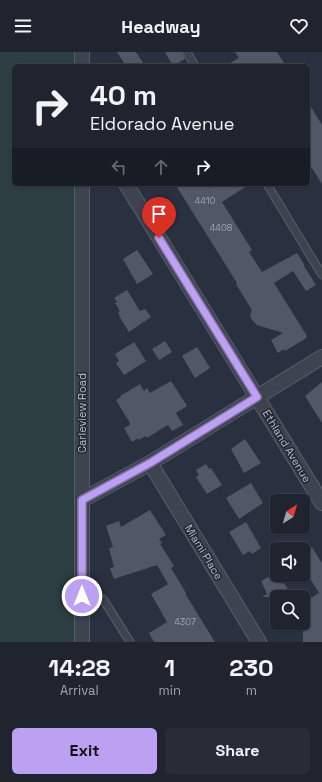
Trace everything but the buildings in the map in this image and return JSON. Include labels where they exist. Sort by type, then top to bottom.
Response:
[{"type":"street","points":[[82,52],[82,64]]},
{"type":"street","name":"Carleview Road","points":[[82,186],[82,642]]},
{"type":"street","name":"Ethland Avenue","points":[[127,186],[322,503]]},
{"type":"street","points":[[82,500],[150,463],[322,357]]},
{"type":"street","name":"Miami Place","points":[[150,463],[259,642]]},
{"type":"lane","points":[[187,52],[195,64]]},
{"type":"lane","points":[[268,186],[322,275]]},
{"type":"lane","points":[[82,596],[103,599],[130,642]]},
{"type":"shaded area","points":[[0,52],[76,52],[76,64],[12,64],[12,186],[76,186],[75,642],[0,642]]},
{"type":"route","points":[[82,596],[82,500],[150,463],[257,397],[159,238]]}]
